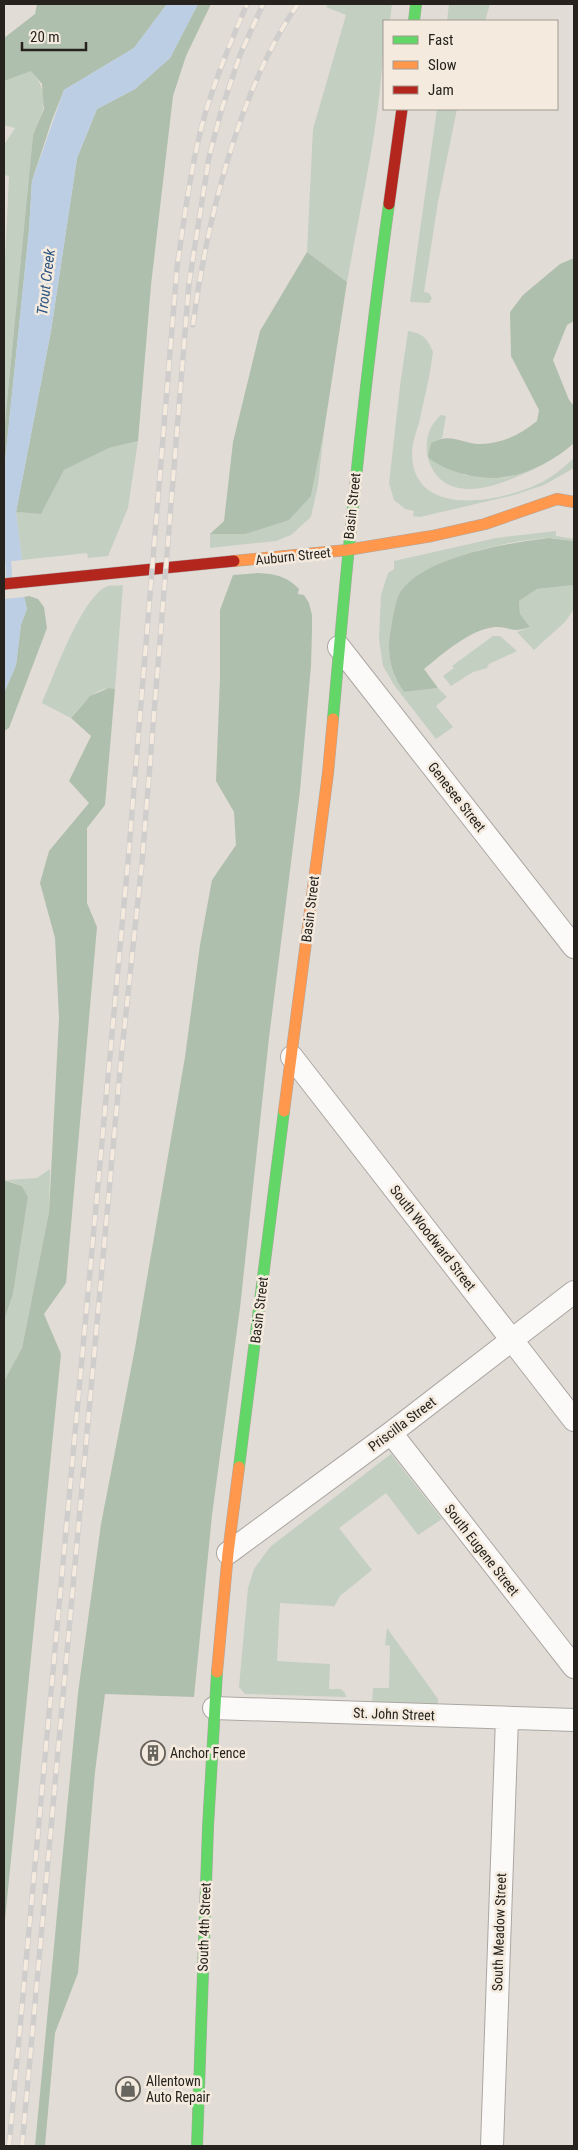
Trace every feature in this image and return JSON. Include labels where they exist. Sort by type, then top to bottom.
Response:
[{"type":"main road","points":[[414,20],[416,4]]},
{"type":"main road","name":"Basin Street","points":[[214,1708],[228,1553],[328,773],[347,550],[373,315],[402,110]]},
{"type":"main road","name":"Auburn Street","points":[[4,584],[347,550],[432,536],[485,524],[569,496]]},
{"type":"main road","name":"South 4th Street","points":[[197,2146],[214,1708]]},
{"type":"street","name":"Genesee Street","points":[[339,647],[574,947]]},
{"type":"street","name":"South Woodward Street","points":[[292,1057],[574,1420]]},
{"type":"street","name":"Priscilla Street","points":[[228,1553],[391,1433],[574,1292]]},
{"type":"street","name":"South Eugene Street","points":[[391,1433],[574,1667]]},
{"type":"street","name":"St. John Street","points":[[214,1708],[574,1720]]},
{"type":"street","name":"South Meadow Street","points":[[492,2146],[507,1718]]},
{"type":"green space","points":[[37,4],[167,4],[134,48],[64,90],[52,120],[32,181],[29,230],[4,471],[4,432],[33,135],[44,109],[42,84],[31,71],[4,81],[4,38],[35,14]]},
{"type":"green space","points":[[198,4],[211,4],[186,56],[173,96],[151,285],[138,441],[109,448],[64,470],[41,514],[16,512],[51,331],[77,158],[97,109],[135,89],[170,58]]},
{"type":"green space","points":[[328,4],[392,4],[390,20],[383,20],[383,53],[376,119],[347,282],[307,252],[313,129],[346,15],[326,7]]},
{"type":"green space","points":[[449,4],[490,4],[485,20],[447,20]]},
{"type":"green space","points":[[31,70],[41,87],[44,102],[41,117],[33,135],[4,432],[4,282],[9,176],[4,175],[4,145],[15,128],[4,125],[4,81]]},
{"type":"green space","points":[[437,110],[457,110],[438,202],[424,292],[429,293],[432,298],[429,303],[410,302]]},
{"type":"green space","points":[[307,252],[347,282],[324,431],[311,496],[289,520],[245,534],[210,534],[224,521],[233,442],[260,331]]},
{"type":"green space","points":[[574,258],[574,321],[567,325],[553,360],[569,400],[574,406],[574,443],[542,465],[505,477],[486,478],[464,474],[435,462],[428,457],[431,443],[451,438],[473,444],[496,442],[517,434],[537,421],[539,410],[511,356],[510,312],[523,295],[560,264]]},
{"type":"green space","points":[[408,331],[424,337],[433,352],[412,453],[416,475],[427,489],[443,497],[463,500],[485,499],[527,489],[544,481],[574,458],[574,468],[544,485],[514,495],[420,517],[413,516],[414,511],[405,509],[394,500],[389,483]]},
{"type":"green space","points":[[441,415],[446,416],[442,438],[431,443],[464,475],[504,478],[537,468],[508,481],[476,489],[455,487],[445,482],[436,475],[427,455],[429,433],[433,423]]},
{"type":"green space","points":[[324,431],[318,485],[311,517],[291,535],[276,541],[210,548],[210,534],[245,534],[311,496]]},
{"type":"green space","points":[[138,441],[128,508],[108,556],[88,558],[87,553],[22,560],[16,512],[41,514],[64,470],[109,448]]},
{"type":"green space","points":[[556,531],[556,536],[574,539],[574,541],[551,538],[532,540],[468,553],[428,570],[412,580],[401,592],[394,609],[389,646],[390,662],[395,677],[404,692],[438,688],[447,697],[436,706],[453,727],[436,739],[394,685],[383,666],[379,639],[381,595],[388,573],[394,569],[394,561],[496,538]]},
{"type":"green space","points":[[549,538],[574,541],[574,585],[537,589],[519,601],[520,614],[530,627],[514,630],[495,627],[466,637],[424,669],[438,688],[404,692],[395,677],[389,654],[394,609],[401,591],[413,579],[448,560],[512,543]]},
{"type":"green space","points":[[258,573],[285,578],[299,589],[298,594],[304,595],[309,603],[312,615],[311,666],[300,791],[269,1038],[240,1308],[212,1515],[194,1697],[105,1694],[95,1772],[78,1973],[55,2033],[45,2146],[35,2146],[78,1693],[101,1524],[135,1348],[185,1057],[200,945],[212,880],[236,845],[234,812],[216,781],[220,678],[220,610],[233,575]]},
{"type":"green space","points":[[123,585],[115,689],[101,690],[95,693],[84,702],[71,718],[42,703],[69,638],[88,605],[98,593],[108,586]]},
{"type":"green space","points":[[574,585],[574,609],[565,622],[534,650],[517,632],[530,627],[520,614],[519,601],[537,589]]},
{"type":"green space","points":[[29,596],[38,599],[44,607],[47,628],[9,728],[4,731],[4,693],[16,665],[21,624],[27,609],[24,597]]},
{"type":"green space","points":[[493,636],[500,636],[517,651],[489,664],[487,668],[473,672],[451,686],[443,676],[454,668],[452,666]]},
{"type":"green space","points":[[109,688],[115,689],[105,805],[87,828],[87,903],[97,927],[66,1283],[44,1314],[61,1354],[4,1930],[4,1381],[22,1348],[49,1212],[59,1018],[55,938],[40,883],[49,851],[89,803],[69,781],[91,736],[71,718],[90,696]]},
{"type":"green space","points":[[50,1169],[49,1212],[22,1348],[4,1381],[4,1321],[13,1294],[28,1197],[22,1186],[7,1180],[37,1178]]},
{"type":"green space","points":[[4,1180],[22,1186],[28,1197],[13,1294],[4,1321]]},
{"type":"green space","points":[[391,1454],[442,1519],[418,1535],[386,1493],[339,1528],[372,1570],[340,1596],[334,1607],[280,1603],[277,1661],[330,1664],[329,1689],[341,1689],[346,1697],[245,1694],[239,1687],[248,1588],[254,1569],[270,1547]]},
{"type":"green space","points":[[387,1628],[438,1699],[438,1705],[372,1704],[373,1688],[389,1688],[390,1646],[385,1645]]},
{"type":"water","points":[[167,4],[198,4],[170,58],[135,89],[97,109],[77,158],[51,331],[16,512],[22,560],[4,562],[4,471],[29,230],[32,181],[64,90],[134,48]]},
{"type":"water","points":[[24,597],[27,609],[21,624],[16,665],[4,693],[4,599]]},
{"type":"waterway","name":"Trout Creek","points":[[8,555],[9,577]]},
{"type":"railway","points":[[9,2146],[128,861],[177,268],[191,178],[202,125],[222,64],[247,4]]},
{"type":"railway","points":[[22,2146],[121,1060],[142,862],[189,283],[209,157],[222,108],[240,55],[263,4]]},
{"type":"railway","points":[[193,325],[216,201],[228,158],[242,116],[259,75],[277,38],[298,4]]},
{"type":"traffic: fast","points":[[414,20],[416,4]]},
{"type":"traffic: fast","points":[[333,719],[372,332],[389,204]]},
{"type":"traffic: fast","points":[[239,1467],[284,1111]]},
{"type":"traffic: fast","points":[[197,2146],[208,1827],[217,1672]]},
{"type":"traffic: slow","points":[[234,561],[347,550],[432,536],[485,524],[557,499],[574,502]]},
{"type":"traffic: slow","points":[[284,1111],[328,773],[333,719]]},
{"type":"traffic: slow","points":[[217,1672],[228,1553],[239,1467]]},
{"type":"traffic: jam","points":[[389,204],[402,110]]},
{"type":"traffic: jam","points":[[4,584],[234,561]]},
{"type":"place","name":"Anchor Fence","points":[[153,1753]]},
{"type":"place","name":"Allentown Auto Repair","points":[[128,2089]]}]
